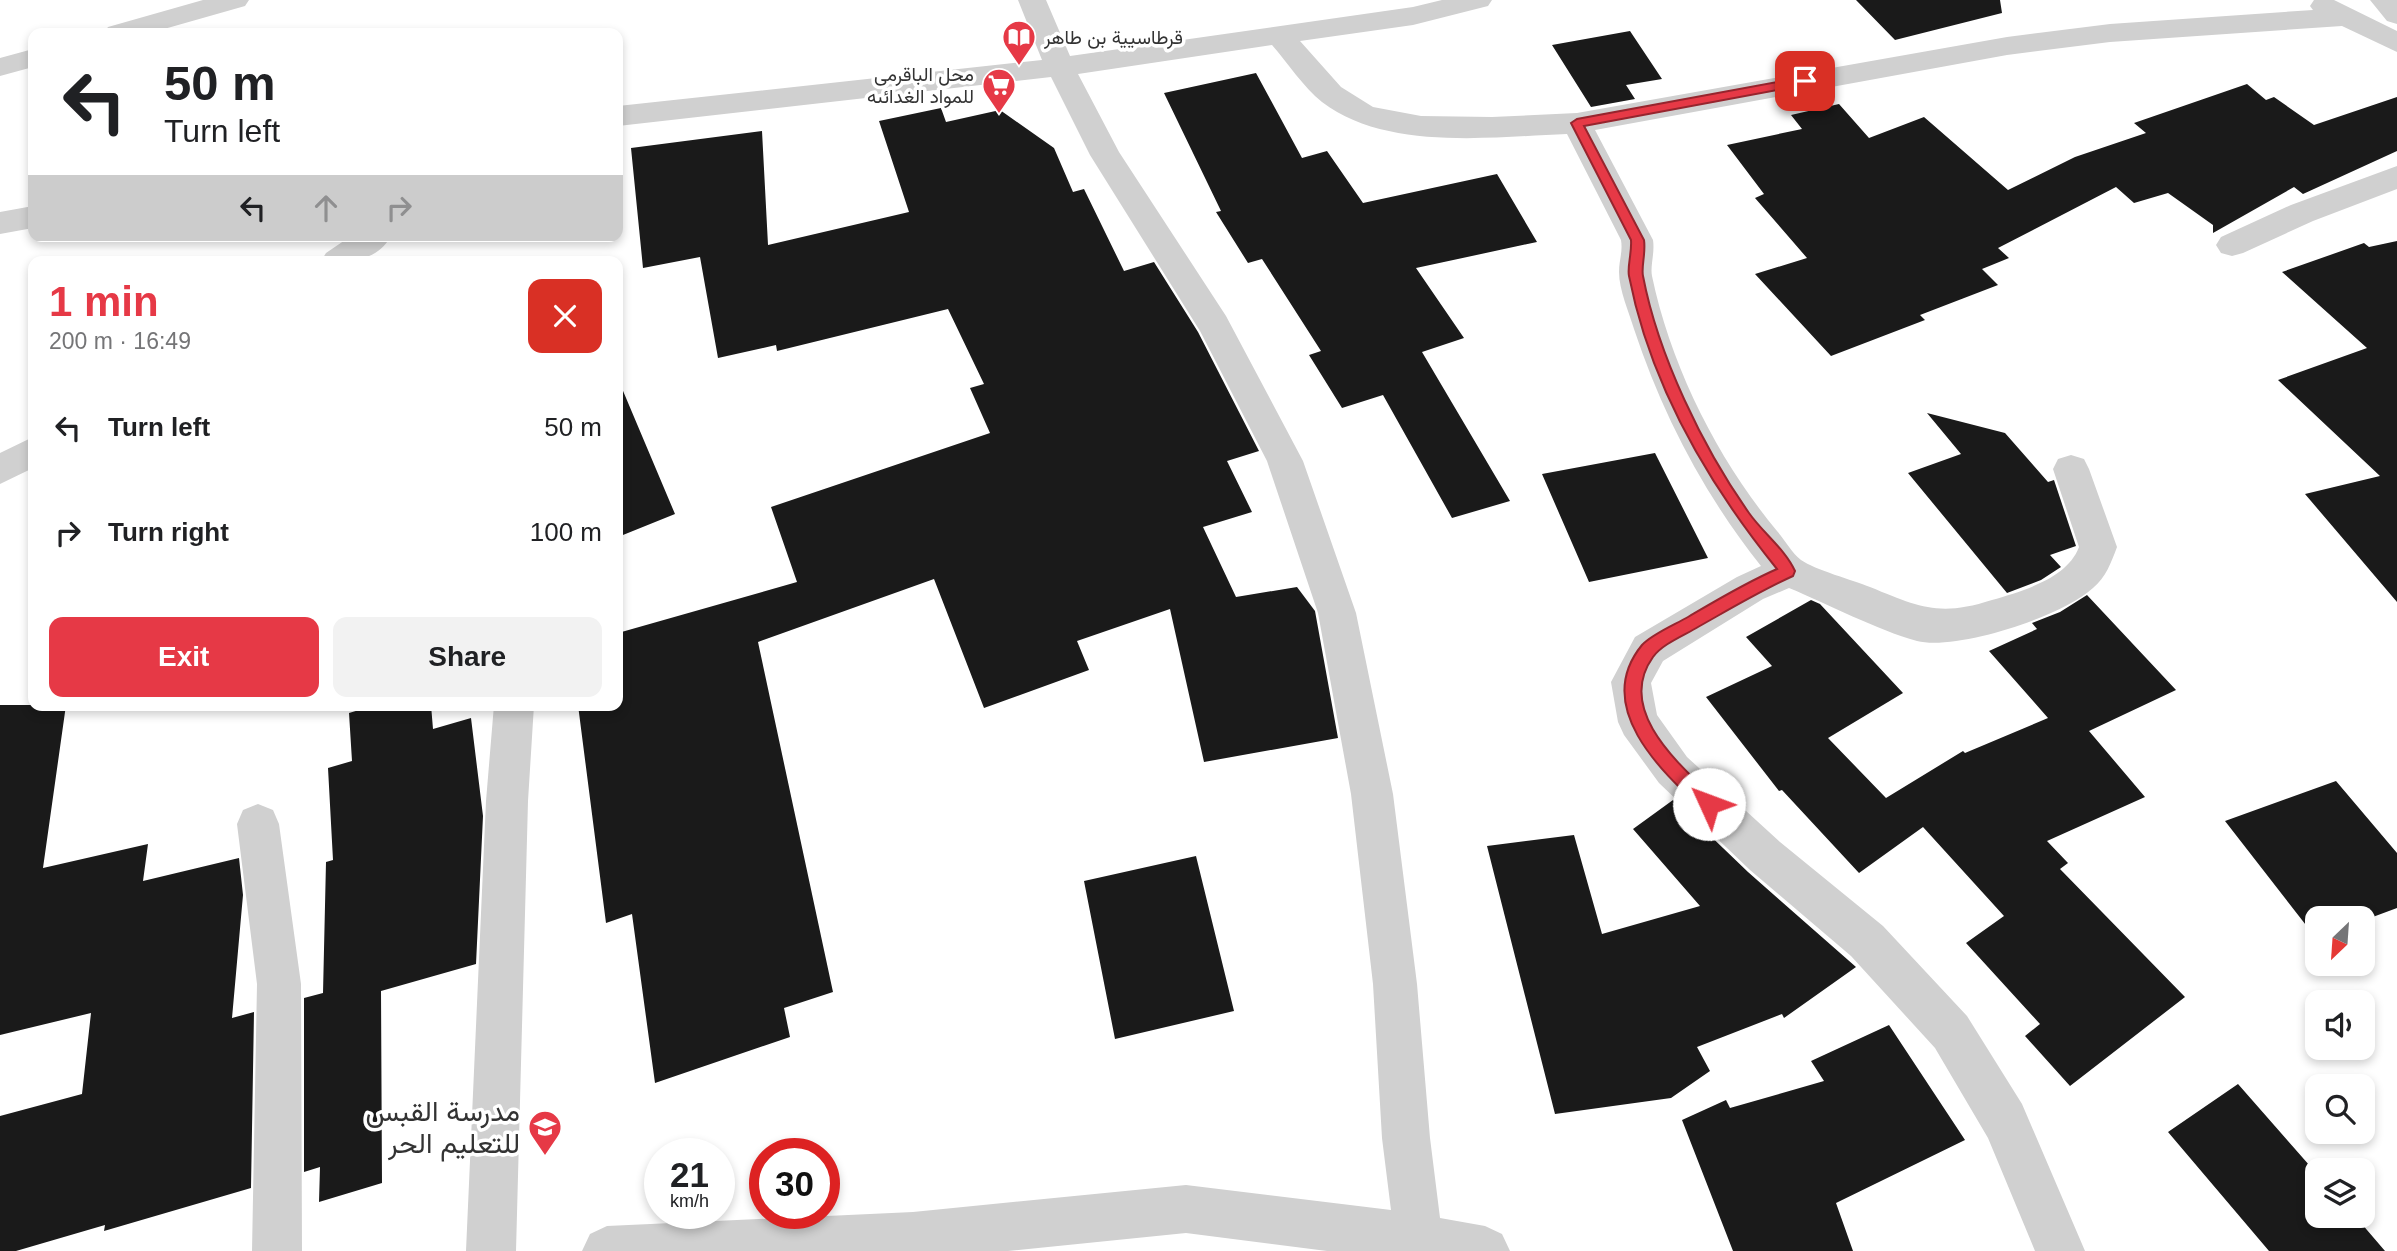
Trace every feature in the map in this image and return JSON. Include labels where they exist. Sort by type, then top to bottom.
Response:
[{"type":"street","points":[[136,28],[234,0]]},
{"type":"street","points":[[1032,0],[1060,67],[1105,155],[1214,325],[1285,461],[1337,613],[1372,794],[1395,984],[1406,1138],[1419,1245]]},
{"type":"street","points":[[623,115],[1060,67],[1413,16],[1478,0]]},
{"type":"street","points":[[2313,0],[2397,43]]},
{"type":"street","points":[[2384,0],[2397,15]]},
{"type":"street","points":[[1279,36],[1331,94],[1363,114],[1421,126],[1492,127],[1577,123],[2007,46],[2110,33],[2347,17]]},
{"type":"street","points":[[0,67],[28,59]]},
{"type":"street","points":[[1577,123],[1637,240],[1639,255],[1635,272],[1643,306],[1667,377],[1694,432],[1744,517],[1788,571],[1920,625],[1966,625],[2040,601],[2078,579],[2091,565],[2098,547],[2071,469]]},
{"type":"street","points":[[2232,244],[2302,213],[2397,177]]},
{"type":"street","points":[[0,223],[28,218]]},
{"type":"street","points":[[345,256],[366,242]]},
{"type":"street","points":[[0,470],[28,454]]},
{"type":"street","points":[[1788,571],[1750,588],[1649,649],[1631,682],[1638,722],[1672,770],[1765,856],[1867,941],[1951,1032],[2005,1121],[2060,1251]]},
{"type":"street","points":[[491,1251],[507,801],[514,711]]},
{"type":"street","points":[[258,824],[279,984],[277,1251]]},
{"type":"street","points":[[607,1251],[913,1236],[1186,1209],[1419,1245],[1485,1251]]},
{"type":"building","points":[[1856,0],[2000,0],[2002,13],[1895,40]]},
{"type":"building","points":[[1630,31],[1662,79],[1626,85],[1635,99],[1591,107],[1552,45]]},
{"type":"building","points":[[1256,73],[1302,158],[1327,151],[1363,203],[1497,174],[1537,242],[1416,268],[1464,338],[1422,352],[1510,501],[1452,518],[1383,395],[1342,408],[1309,355],[1321,351],[1262,259],[1248,263],[1216,212],[1221,211],[1164,93]]},
{"type":"building","points":[[2247,84],[2266,100],[2274,97],[2314,125],[2397,97],[2397,151],[2303,194],[2294,187],[2213,233],[2213,225],[2168,193],[2134,203],[2116,187],[1998,248],[2009,258],[1982,269],[1998,285],[1920,315],[1925,320],[1831,356],[1755,274],[1807,258],[1755,198],[1764,194],[1727,145],[1802,129],[1791,115],[1839,104],[1869,138],[1924,117],[2008,190],[2075,157],[2146,133],[2134,123]]},
{"type":"building","points":[[941,108],[946,122],[1000,110],[1054,148],[1073,192],[1084,189],[1124,271],[1154,262],[1198,332],[1259,451],[1227,461],[1252,512],[1203,527],[1236,597],[1297,587],[1315,611],[1338,738],[1204,762],[1170,609],[1077,641],[1089,670],[984,708],[934,579],[758,642],[833,992],[784,1008],[790,1037],[655,1083],[632,914],[606,923],[579,711],[623,711],[623,632],[797,582],[771,507],[990,433],[970,388],[984,384],[948,309],[777,351],[776,345],[718,358],[700,257],[643,268],[631,148],[762,131],[768,245],[909,212],[879,121]]},
{"type":"building","points":[[2397,241],[2397,602],[2305,494],[2380,476],[2278,380],[2367,348],[2282,272],[2364,243],[2369,247]]},
{"type":"building","points":[[623,391],[675,514],[623,535]]},
{"type":"building","points":[[1927,413],[2005,433],[2048,482],[2054,480],[2076,546],[2050,555],[2061,567],[2041,580],[2007,593],[1908,473],[1961,454]]},
{"type":"building","points":[[1655,453],[1708,558],[1589,582],[1542,474]]},
{"type":"building","points":[[2087,595],[2176,690],[2089,731],[2145,797],[2047,841],[2068,863],[2060,869],[2185,997],[2070,1086],[2025,1036],[2040,1024],[1966,943],[2004,916],[1923,827],[1859,873],[1782,790],[1779,791],[1706,697],[1772,666],[1746,637],[1811,600],[1820,604],[1903,693],[1828,738],[1886,798],[1963,751],[1965,753],[2048,718],[1989,651],[2037,629],[2032,623],[2060,612]]},
{"type":"building","points":[[0,705],[28,705],[28,711],[65,711],[43,868],[148,844],[143,881],[239,858],[243,895],[232,1018],[254,1012],[251,1188],[104,1231],[105,1225],[16,1251],[0,1251],[0,1116],[82,1094],[91,1013],[0,1035]]},
{"type":"building","points":[[432,711],[433,729],[471,718],[483,816],[476,964],[381,991],[382,1183],[319,1202],[320,1167],[304,1172],[304,998],[323,993],[326,862],[333,860],[328,768],[352,761],[349,713]]},
{"type":"building","points":[[2336,781],[2397,853],[2397,908],[2375,916],[2375,906],[2305,906],[2305,924],[2225,821]]},
{"type":"building","points":[[1673,800],[1748,872],[1856,967],[1784,1018],[1782,1014],[1697,1047],[1710,1071],[1671,1098],[1555,1114],[1487,846],[1574,835],[1602,934],[1700,906],[1633,829]]},
{"type":"building","points":[[1196,856],[1234,1011],[1115,1039],[1084,881]]},
{"type":"building","points":[[1889,1025],[1965,1140],[1836,1203],[1853,1251],[1733,1251],[1682,1120],[1726,1100],[1730,1108],[1824,1081],[1811,1061]]},
{"type":"building","points":[[2238,1084],[2305,1160],[2305,1228],[2365,1228],[2385,1251],[2269,1251],[2168,1132]]},
{"type":"place","name":"قرطاسيية بن طاهر","points":[[1019,67]]},
{"type":"place","name":"محل الباقرمى للمواد الغدائىه","points":[[999,115]]},
{"type":"place","name":"مدرسة القبس للتعليم الحر","points":[[545,1157]]},
{"type":"route","points":[[1709,804],[1672,770],[1638,722],[1631,682],[1649,649],[1750,588],[1788,571],[1744,517],[1694,432],[1667,377],[1643,306],[1635,272],[1639,255],[1637,240],[1577,123],[1661,110],[1805,81]]}]
